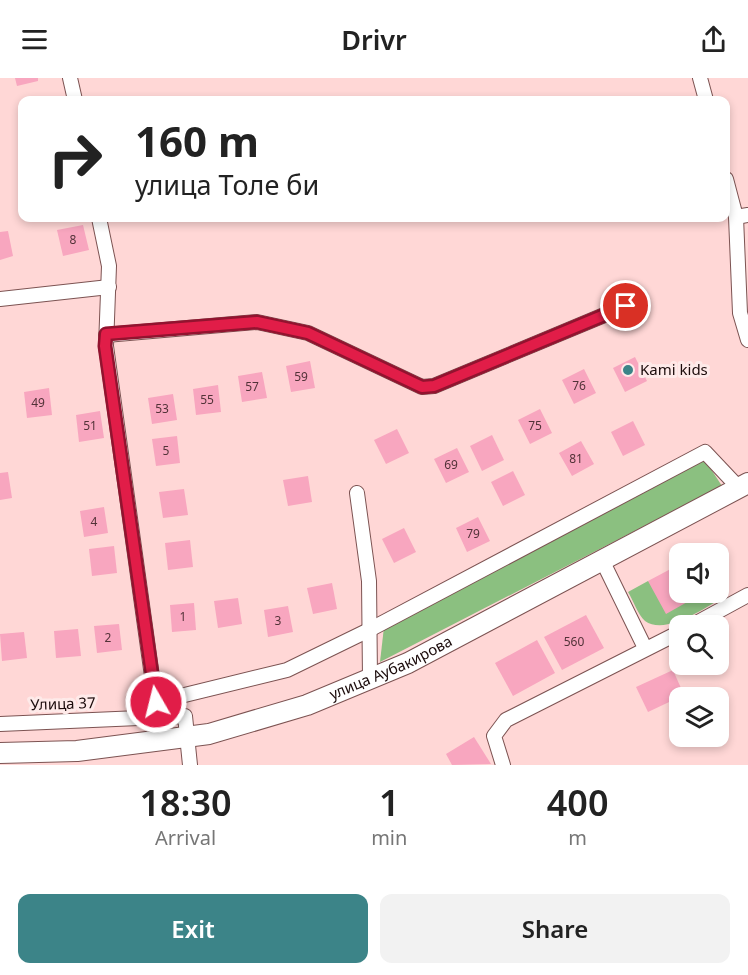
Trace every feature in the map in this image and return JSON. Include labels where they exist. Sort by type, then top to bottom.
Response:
[{"type":"main road","name":"улица Аубакирова","points":[[0,753],[77,751],[161,741],[220,731],[307,705],[408,663],[743,486]]},
{"type":"street","points":[[70,78],[74,96]]},
{"type":"street","points":[[700,78],[705,96]]},
{"type":"street","points":[[730,188],[742,216],[740,313],[748,340]]},
{"type":"street","points":[[100,222],[109,266],[105,346],[161,741]]},
{"type":"street","points":[[0,299],[108,287]]},
{"type":"street","points":[[106,334],[257,322],[308,333],[422,387],[434,386],[626,306]]},
{"type":"street","points":[[156,702],[287,670],[369,630],[705,452],[743,486]]},
{"type":"street","points":[[357,493],[369,581],[370,679]]},
{"type":"street","points":[[602,560],[645,648]]},
{"type":"street","points":[[711,615],[748,595]]},
{"type":"street","points":[[503,765],[494,736],[506,720],[669,637]]},
{"type":"street","name":"Улица 37","points":[[0,724],[185,716],[189,765]]},
{"type":"green space","points":[[705,460],[722,486],[380,662],[384,627]]},
{"type":"green space","points":[[648,581],[669,584],[669,603],[714,603],[693,615],[669,615],[669,624],[654,625],[642,618],[628,592]]},
{"type":"building","points":[[15,78],[38,78],[38,81],[17,86]]},
{"type":"building","points":[[83,225],[89,250],[63,256],[57,230]]},
{"type":"building","points":[[8,231],[13,256],[0,260],[0,232]]},
{"type":"building","points":[[635,357],[647,381],[625,392],[613,368]]},
{"type":"building","points":[[310,361],[315,388],[291,392],[286,366]]},
{"type":"building","points":[[584,369],[596,393],[574,404],[562,380]]},
{"type":"building","points":[[262,372],[267,398],[242,402],[238,376]]},
{"type":"building","points":[[218,385],[221,412],[196,415],[193,389]]},
{"type":"building","points":[[49,388],[52,415],[27,418],[24,392]]},
{"type":"building","points":[[173,394],[177,420],[152,424],[148,398]]},
{"type":"building","points":[[540,409],[552,433],[530,444],[518,420]]},
{"type":"building","points":[[100,411],[104,438],[79,442],[76,415]]},
{"type":"building","points":[[633,421],[645,445],[623,456],[611,432]]},
{"type":"building","points":[[397,429],[409,453],[386,464],[374,440]]},
{"type":"building","points":[[492,435],[504,460],[482,471],[470,446]]},
{"type":"building","points":[[177,436],[180,463],[156,466],[152,439]]},
{"type":"building","points":[[581,441],[594,464],[572,476],[559,453]]},
{"type":"building","points":[[457,448],[469,472],[446,483],[434,459]]},
{"type":"building","points":[[513,471],[525,495],[503,506],[491,482]]},
{"type":"building","points":[[8,472],[12,498],[0,500],[0,473]]},
{"type":"building","points":[[308,476],[312,502],[288,506],[283,480]]},
{"type":"building","points":[[184,489],[188,515],[163,518],[159,492]]},
{"type":"building","points":[[104,507],[108,533],[84,537],[80,511]]},
{"type":"building","points":[[478,517],[490,541],[467,552],[456,528]]},
{"type":"building","points":[[404,528],[416,552],[394,563],[382,539]]},
{"type":"building","points":[[190,540],[193,567],[168,570],[165,543]]},
{"type":"building","points":[[114,546],[117,573],[92,576],[89,549]]},
{"type":"building","points":[[669,570],[669,603],[686,603],[666,614],[648,581]]},
{"type":"building","points":[[332,583],[337,609],[313,614],[307,588]]},
{"type":"building","points":[[238,598],[242,624],[218,628],[214,601]]},
{"type":"building","points":[[194,603],[196,630],[172,632],[170,605]]},
{"type":"building","points":[[288,606],[293,632],[268,637],[264,610]]},
{"type":"building","points":[[586,615],[604,648],[562,670],[544,637]]},
{"type":"building","points":[[119,624],[122,650],[97,653],[94,626]]},
{"type":"building","points":[[78,629],[81,656],[56,658],[54,631]]},
{"type":"building","points":[[24,632],[27,658],[2,661],[0,634]]},
{"type":"building","points":[[537,640],[555,673],[513,696],[495,663]]},
{"type":"building","points":[[669,672],[669,675],[675,675],[680,687],[669,687],[669,702],[648,712],[636,687]]},
{"type":"building","points":[[474,737],[491,764],[452,765],[446,754]]},
{"type":"place","name":"Kami kids","points":[[628,370]]},
{"type":"route","points":[[156,702],[105,346],[106,334],[257,322],[308,333],[422,387],[434,386],[626,306]]}]
